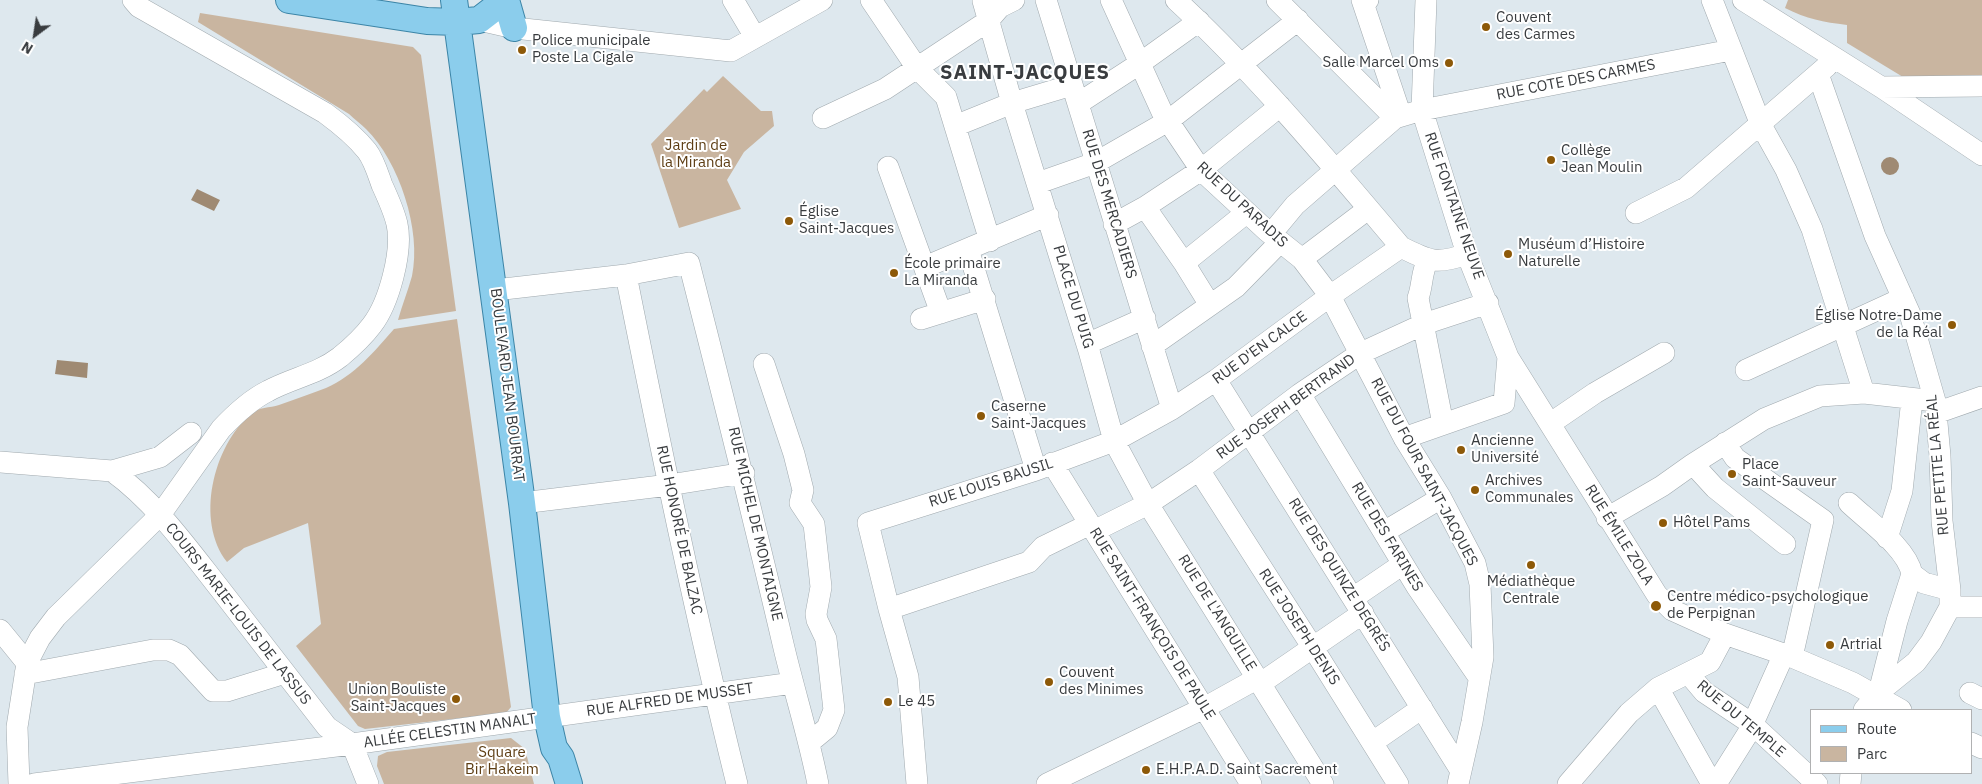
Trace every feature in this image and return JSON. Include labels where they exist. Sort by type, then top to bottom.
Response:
[{"type":"main road","points":[[289,0],[427,21],[464,14],[506,0],[514,28]]},
{"type":"main road","name":"BOULEVARD JEAN BOURRAT","points":[[464,14],[495,290],[547,717],[554,748],[561,758],[569,784]]},
{"type":"main road","name":"BOULEVARD JEAN BOURRAT","points":[[552,784],[547,760],[554,748]]},
{"type":"street","name":"COURS MARIE-LOUIS DE LASSUS","points":[[133,0],[139,7],[325,113],[348,130],[369,152],[397,225],[398,254],[392,284],[371,327],[338,358],[318,370],[269,390],[254,399],[233,417],[221,429],[160,515],[188,548],[327,727],[352,744]]},
{"type":"street","name":"COURS MARIE-LOUIS DE LASSUS","points":[[150,0],[150,4],[162,19]]},
{"type":"street","points":[[733,0],[755,37]]},
{"type":"street","points":[[464,14],[514,28],[731,51],[822,0]]},
{"type":"street","points":[[872,0],[917,68],[946,97],[990,241]]},
{"type":"street","name":"PLACE DU PUIG","points":[[983,0],[1012,102],[1087,344],[1114,440]]},
{"type":"street","points":[[823,118],[884,89],[988,21],[1000,7],[1014,0]]},
{"type":"street","name":"RUE DES MERCADIERS","points":[[1046,0],[1172,409]]},
{"type":"street","name":"RUE DU PARADIS","points":[[1111,0],[1139,64],[1168,121],[1201,170],[1275,238],[1302,259],[1330,296]]},
{"type":"street","points":[[1176,0],[1199,21],[1280,106],[1401,247],[1428,260],[1448,261],[1467,254]]},
{"type":"street","points":[[1278,0],[1398,117]]},
{"type":"street","points":[[1368,0],[1362,0],[1398,117]]},
{"type":"street","name":"RUE FONTAINE NEUVE","points":[[1426,0],[1422,110],[1467,254],[1508,357]]},
{"type":"street","points":[[1712,0],[1761,125],[1786,170],[1812,229],[1864,393]]},
{"type":"street","points":[[1742,0],[1880,87],[1982,155]]},
{"type":"street","points":[[1038,183],[1095,162],[1168,121],[1298,20]]},
{"type":"street","points":[[955,126],[1012,102],[1076,94],[1139,64],[1199,21]]},
{"type":"street","name":"RUE COTE DES CARMES","points":[[1398,117],[1422,110],[1731,50]]},
{"type":"street","points":[[1636,213],[1686,188],[1836,59]]},
{"type":"street","name":"RUE PETITE LA RÉAL","points":[[1818,74],[1863,205],[1913,323],[1935,407],[1940,456],[1942,521],[1950,598]]},
{"type":"street","points":[[1880,87],[1982,86]]},
{"type":"street","points":[[1114,224],[1145,207],[1201,170],[1280,106]]},
{"type":"street","points":[[1152,346],[1236,287],[1275,238],[1295,205],[1398,117]]},
{"type":"street","points":[[888,168],[924,267],[931,316],[985,299]]},
{"type":"street","points":[[1145,207],[1184,263],[1210,306]]},
{"type":"street","points":[[1302,259],[1368,209]]},
{"type":"street","points":[[1184,263],[1246,212]]},
{"type":"street","points":[[924,267],[990,241],[1048,215]]},
{"type":"street","name":"RUE D'EN CALCE","points":[[1114,440],[1172,409],[1216,380],[1330,296],[1401,247]]},
{"type":"street","points":[[968,249],[1044,467]]},
{"type":"street","points":[[1428,260],[1423,269],[1422,288],[1418,298],[1443,424]]},
{"type":"street","name":"RUE MICHEL DE MONTAIGNE","points":[[626,275],[689,264],[744,473],[792,683],[810,742],[818,784]]},
{"type":"street","points":[[495,290],[626,275]]},
{"type":"street","name":"RUE HONORÉ DE BALZAC","points":[[626,275],[669,485],[737,784]]},
{"type":"street","name":"RUE DU FOUR SAINT-JACQUES","points":[[1330,296],[1404,438],[1441,498],[1475,562],[1480,584],[1481,667],[1460,778]]},
{"type":"street","points":[[1746,370],[1903,298]]},
{"type":"street","name":"RUE JOSEPH BERTRAND","points":[[889,609],[1029,562],[1043,547],[1148,504],[1251,432],[1300,394],[1360,354],[1424,324],[1488,303]]},
{"type":"street","points":[[1087,344],[1145,318]]},
{"type":"street","points":[[1551,423],[1664,353]]},
{"type":"street","points":[[1404,438],[1504,403],[1508,357]]},
{"type":"street","name":"RUE ÉMILE ZOLA","points":[[1508,357],[1551,423],[1607,518],[1657,595],[1672,610],[1725,634],[1788,655],[1853,683],[1873,699],[1898,709]]},
{"type":"street","points":[[764,364],[794,454],[803,490],[800,503],[814,524],[821,587],[816,614],[826,639],[834,710],[827,728],[810,742]]},
{"type":"street","name":"RUE DES QUINZE DEGRÉS","points":[[1216,380],[1251,432],[1422,708],[1460,778]]},
{"type":"street","points":[[1607,518],[1662,486],[1764,419],[1820,396],[1864,393],[1909,397],[1935,407],[1982,396]]},
{"type":"street","name":"RUE DES FARINES","points":[[1300,394],[1403,564],[1481,667]]},
{"type":"street","points":[[1887,538],[1902,491],[1912,399]]},
{"type":"street","points":[[0,462],[112,471],[160,457],[191,433]]},
{"type":"street","name":"RUE LOUIS BAUSIL","points":[[889,609],[868,523],[1044,467],[1114,440]]},
{"type":"street","name":"RUE DE L'ANGUILLE","points":[[1114,440],[1148,504],[1260,680],[1323,784]]},
{"type":"street","points":[[1658,688],[1714,784],[1752,724],[1788,655],[1823,520],[1735,458],[1725,444]]},
{"type":"street","points":[[1693,464],[1715,488],[1785,544]]},
{"type":"street","name":"RUE SAINT-FRANÇOIS DE PAULE","points":[[1044,467],[1092,528],[1251,784]]},
{"type":"street","name":"RUE JOSEPH DENIS","points":[[1198,470],[1398,784]]},
{"type":"street","points":[[19,784],[17,727],[26,669],[40,638],[56,617],[160,515],[112,471]]},
{"type":"street","points":[[522,503],[669,485],[744,473]]},
{"type":"street","points":[[1384,532],[1441,498]]},
{"type":"street","points":[[1850,504],[1887,538],[1906,559],[1912,574],[1950,598],[1982,607]]},
{"type":"street","points":[[1047,784],[1260,680],[1313,648],[1403,564]]},
{"type":"street","points":[[1873,699],[1912,574]]},
{"type":"street","points":[[1873,699],[1916,662],[1931,642],[1950,598]]},
{"type":"street","points":[[889,609],[908,677],[916,784]]},
{"type":"street","points":[[0,630],[26,669]]},
{"type":"street","points":[[1578,781],[1629,713],[1658,688],[1710,662],[1725,634]]},
{"type":"street","points":[[26,669],[152,650],[169,650],[180,655],[213,691],[227,691],[285,673]]},
{"type":"street","name":"RUE DU TEMPLE","points":[[1688,673],[1704,692],[1752,724],[1817,784]]},
{"type":"street","name":"RUE ALFRED DE MUSSET","points":[[547,717],[792,683]]},
{"type":"street","points":[[1373,742],[1422,708]]},
{"type":"street","name":"ALLÉE CELESTIN MANALT","points":[[34,784],[352,744],[547,717]]},
{"type":"street","points":[[352,744],[368,784]]},
{"type":"green space","points":[[1788,0],[1982,0],[1982,76],[1903,77],[1847,43],[1847,25],[1815,20],[1793,12],[1785,8]]},
{"type":"green space","points":[[200,13],[413,47],[421,55],[456,311],[398,320],[412,276],[414,239],[411,218],[398,178],[389,159],[366,129],[349,114],[198,22]]},
{"type":"green space","name":"Jardin de la Miranda","points":[[723,76],[761,111],[772,111],[774,126],[744,152],[727,180],[741,209],[679,228],[651,144],[704,89],[707,92]]},
{"type":"green space","points":[[457,319],[511,707],[506,713],[365,729],[358,726],[296,646],[321,624],[308,523],[244,548],[227,562],[217,545],[212,526],[213,485],[218,464],[227,445],[238,428],[251,414],[336,383],[355,370],[394,329]]},
{"type":"green space","name":"Square Bir Hakeim","points":[[511,738],[525,749],[534,784],[384,784],[377,766],[378,756],[387,752]]},
{"type":"shaded area","points":[[1890,157],[1896,160],[1899,166],[1896,172],[1890,175],[1884,172],[1881,166],[1884,160]]},
{"type":"shaded area","points":[[197,189],[220,200],[214,211],[191,200]]},
{"type":"shaded area","points":[[57,360],[88,363],[87,378],[55,374]]},
{"type":"place","name":"Couvent des Carmes","points":[[1486,27]]},
{"type":"place","name":"Police municipale Poste La Cigale","points":[[522,50]]},
{"type":"place","name":"Salle Marcel Oms","points":[[1449,63]]},
{"type":"place","name":"Collège Jean Moulin","points":[[1551,160]]},
{"type":"place","name":"Église Saint-Jacques","points":[[789,221]]},
{"type":"place","name":"Muséum d’Histoire Naturelle","points":[[1508,254]]},
{"type":"place","name":"École primaire La Miranda","points":[[894,273]]},
{"type":"place","name":"Église Notre-Dame de la Réal","points":[[1952,325]]},
{"type":"place","name":"Caserne Saint-Jacques","points":[[981,416]]},
{"type":"place","name":"Ancienne Université","points":[[1461,450]]},
{"type":"place","name":"Place Saint-Sauveur","points":[[1732,474]]},
{"type":"place","name":"Archives Communales","points":[[1475,490]]},
{"type":"place","name":"Hôtel Pams","points":[[1663,523]]},
{"type":"place","name":"Médiathèque Centrale","points":[[1531,565]]},
{"type":"place","name":"Centre médico-psychologique de Perpignan","points":[[1656,606]]},
{"type":"place","name":"Artrial","points":[[1830,645]]},
{"type":"place","name":"Couvent des Minimes","points":[[1049,682]]},
{"type":"place","name":"Union Bouliste Saint-Jacques","points":[[456,699]]},
{"type":"place","name":"Le 45","points":[[888,702]]},
{"type":"place","name":"E.H.P.A.D. Saint Sacrement","points":[[1146,770]]},
{"type":"district","name":"SAINT-JACQUES","points":[[1025,73]]}]
